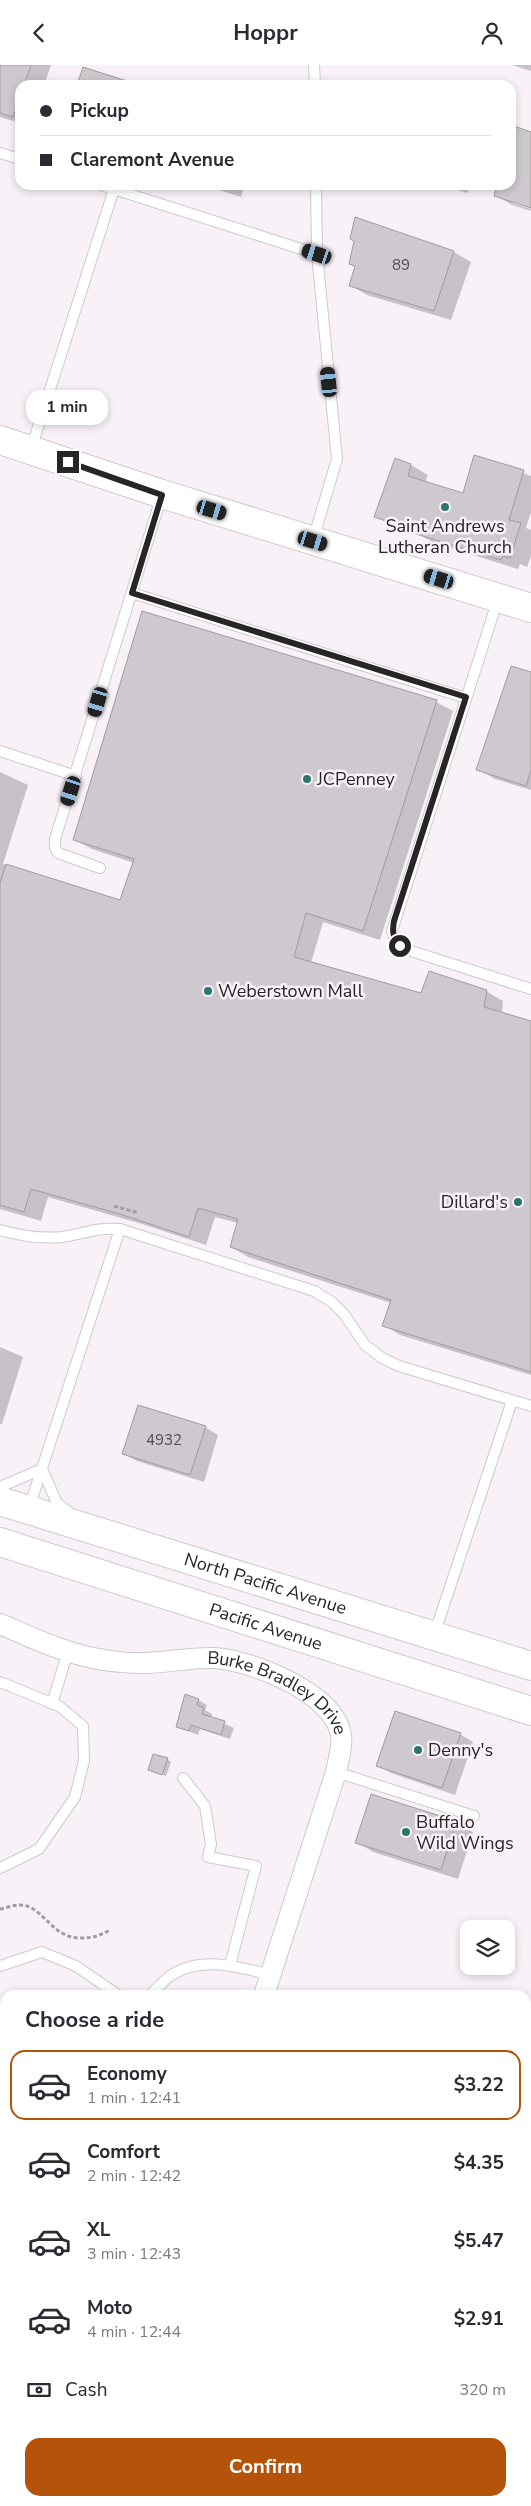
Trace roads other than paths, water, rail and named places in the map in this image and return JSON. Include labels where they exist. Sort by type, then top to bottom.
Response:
[{"type":"main road","points":[[0,440],[162,495],[531,608]]},
{"type":"main road","name":"North Pacific Avenue","points":[[0,1501],[531,1666]]},
{"type":"main road","points":[[0,1523],[29,1509]]},
{"type":"main road","name":"Pacific Avenue","points":[[0,1542],[531,1711]]},
{"type":"street","name":"Burke Bradley Drive","points":[[0,1624],[68,1651],[103,1660],[142,1663],[194,1657],[217,1658],[263,1671],[302,1689],[318,1699],[331,1712],[341,1735],[336,1772],[266,1990]]},
{"type":"lane","points":[[314,65],[315,80]]},
{"type":"lane","points":[[0,153],[15,158]]},
{"type":"lane","points":[[31,449],[114,190]]},
{"type":"lane","points":[[117,190],[317,254]]},
{"type":"lane","points":[[313,541],[337,459],[317,254],[316,190]]},
{"type":"lane","points":[[100,868],[58,853],[55,848],[55,839],[162,495]]},
{"type":"lane","points":[[132,593],[466,697]]},
{"type":"lane","points":[[498,598],[392,931],[395,940],[400,946],[414,952],[531,989]]},
{"type":"lane","points":[[0,751],[76,776]]},
{"type":"lane","points":[[0,1230],[35,1238],[63,1237],[94,1229],[120,1229],[314,1291],[332,1302],[344,1314],[365,1345],[382,1358],[531,1406]]},
{"type":"lane","points":[[29,1509],[120,1229]]},
{"type":"lane","points":[[434,1636],[512,1401]]},
{"type":"lane","points":[[0,1487],[42,1469]]},
{"type":"lane","points":[[42,1469],[57,1503],[91,1529]]},
{"type":"lane","points":[[52,1704],[68,1651]]},
{"type":"lane","points":[[0,1682],[59,1706],[83,1726],[84,1761],[75,1797],[39,1849],[0,1868]]},
{"type":"lane","points":[[336,1772],[474,1816]]},
{"type":"lane","points":[[183,1778],[205,1806],[211,1844],[208,1857],[256,1867],[230,1965]]},
{"type":"lane","points":[[0,1967],[42,1952],[76,1966],[111,1990]]},
{"type":"lane","points":[[155,1990],[170,1976],[197,1964],[230,1965],[271,1975]]},
{"type":"place","name":"Saint Andrews Lutheran Church","points":[[445,507]]},
{"type":"place","name":"JCPenney","points":[[307,779]]},
{"type":"place","name":"Weberstown Mall","points":[[208,991]]},
{"type":"place","name":"Dillard's","points":[[518,1202]]},
{"type":"place","name":"Denny's","points":[[418,1750]]},
{"type":"place","name":"Buffalo Wild Wings","points":[[406,1832]]}]
